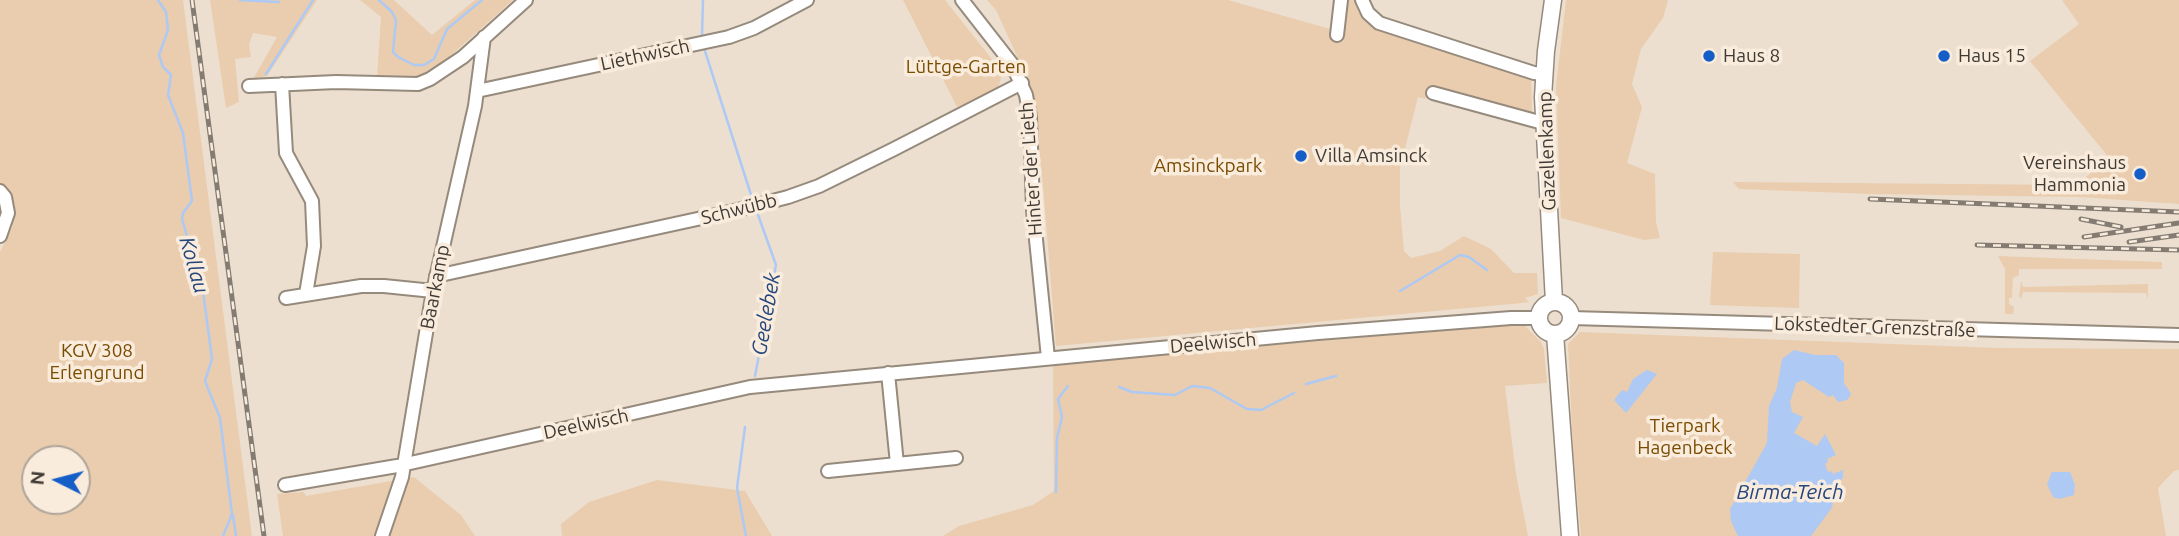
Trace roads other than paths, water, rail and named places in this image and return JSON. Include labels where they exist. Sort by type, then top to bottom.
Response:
[{"type":"street","points":[[249,86],[418,84],[463,57],[526,0]]},
{"type":"street","name":"Liethwisch","points":[[477,91],[729,37],[754,28],[807,0]]},
{"type":"street","name":"Hinter der Lieth","points":[[962,0],[1012,64],[1022,83],[1030,117],[1033,210],[1048,358]]},
{"type":"street","points":[[1337,35],[1339,0]]},
{"type":"street","points":[[1362,0],[1368,13],[1379,23],[1544,74]]},
{"type":"street","name":"Gazellenkamp","points":[[1553,0],[1544,74],[1544,123],[1554,302]]},
{"type":"street","name":"Baarkamp","points":[[382,536],[405,464],[433,291],[477,91],[484,37]]},
{"type":"street","name":"Schwübb","points":[[436,276],[788,197],[819,186],[1022,83]]},
{"type":"street","points":[[282,84],[286,153],[312,201],[314,246],[306,294]]},
{"type":"street","points":[[1433,93],[1544,123]]},
{"type":"street","points":[[0,191],[5,197],[8,213],[0,236]]},
{"type":"street","points":[[286,298],[373,286],[433,291]]},
{"type":"street","points":[[1554,302],[1566,306],[1571,318],[1566,330],[1555,334],[1544,330],[1539,318],[1543,307],[1554,302]]},
{"type":"street","name":"Deelwisch","points":[[285,485],[405,464],[750,387],[1318,333],[1539,318]]},
{"type":"street","name":"Lokstedter Grenzstraße","points":[[1571,318],[2179,335]]},
{"type":"street","points":[[1555,334],[1570,536]]},
{"type":"street","points":[[888,373],[897,464]]},
{"type":"street","points":[[828,471],[956,458]]},
{"type":"water","name":"Birma-Teich","points":[[1794,350],[1815,355],[1836,355],[1844,363],[1844,383],[1851,394],[1847,400],[1838,402],[1833,395],[1829,397],[1803,380],[1796,383],[1790,402],[1792,412],[1803,417],[1794,433],[1817,446],[1825,434],[1836,455],[1827,459],[1825,464],[1828,472],[1832,471],[1833,474],[1843,470],[1843,478],[1836,484],[1831,509],[1811,536],[1738,536],[1731,521],[1730,509],[1767,443],[1769,406],[1777,388],[1782,359]]},
{"type":"water","points":[[1647,370],[1657,374],[1626,413],[1614,400],[1622,390],[1627,392],[1633,379]]},
{"type":"water","points":[[2052,472],[2070,472],[2075,485],[2074,495],[2059,499],[2053,497],[2047,484]]},
{"type":"waterway","name":"Kollau","points":[[158,0],[166,12],[168,30],[159,55],[163,67],[171,75],[168,95],[183,133],[192,201],[182,219],[190,246],[191,269],[202,284],[212,359],[205,381],[220,418],[232,514],[223,536]]},
{"type":"waterway","points":[[240,0],[279,2]]},
{"type":"waterway","points":[[266,74],[313,0]]},
{"type":"waterway","points":[[379,0],[392,12],[396,20],[393,52],[414,65],[424,65],[434,59],[447,29],[482,0]]},
{"type":"waterway","name":"Geelebek","points":[[702,35],[703,0]]},
{"type":"waterway","name":"Geelebek","points":[[704,48],[753,201]]},
{"type":"waterway","name":"Geelebek","points":[[755,376],[776,265],[757,212]]},
{"type":"waterway","points":[[1400,291],[1460,255],[1469,257],[1487,270]]},
{"type":"waterway","points":[[1306,384],[1336,376]]},
{"type":"waterway","points":[[1056,492],[1057,438],[1062,417],[1058,399],[1068,386]]},
{"type":"waterway","name":"Geelebek","points":[[1119,387],[1132,392],[1175,395],[1192,386],[1210,388],[1247,409],[1261,410],[1294,393]]},
{"type":"waterway","name":"Geelebek","points":[[745,427],[737,488],[746,536]]},
{"type":"waterway","points":[[233,515],[236,536]]},
{"type":"railway","points":[[192,0],[264,536]]},
{"type":"railway","points":[[1870,199],[2179,212]]},
{"type":"railway","points":[[2081,219],[2121,227]]},
{"type":"railway","points":[[2084,237],[2179,223]]},
{"type":"railway","points":[[2129,242],[2179,235]]},
{"type":"railway","points":[[1977,245],[2179,250]]},
{"type":"place","name":"Haus 8","points":[[1709,56]]},
{"type":"place","name":"Haus 15","points":[[1944,56]]},
{"type":"place","name":"Villa Amsinck","points":[[1301,156]]},
{"type":"place","name":"Vereinshaus Hammonia","points":[[2140,174]]},
{"type":"park label","name":"Lüttge-Garten","points":[[966,67]]},
{"type":"park label","name":"Amsinckpark","points":[[1208,166]]},
{"type":"park label","name":"KGV 308 Erlengrund","points":[[97,362]]},
{"type":"park label","name":"Tierpark Hagenbeck","points":[[1685,437]]}]
